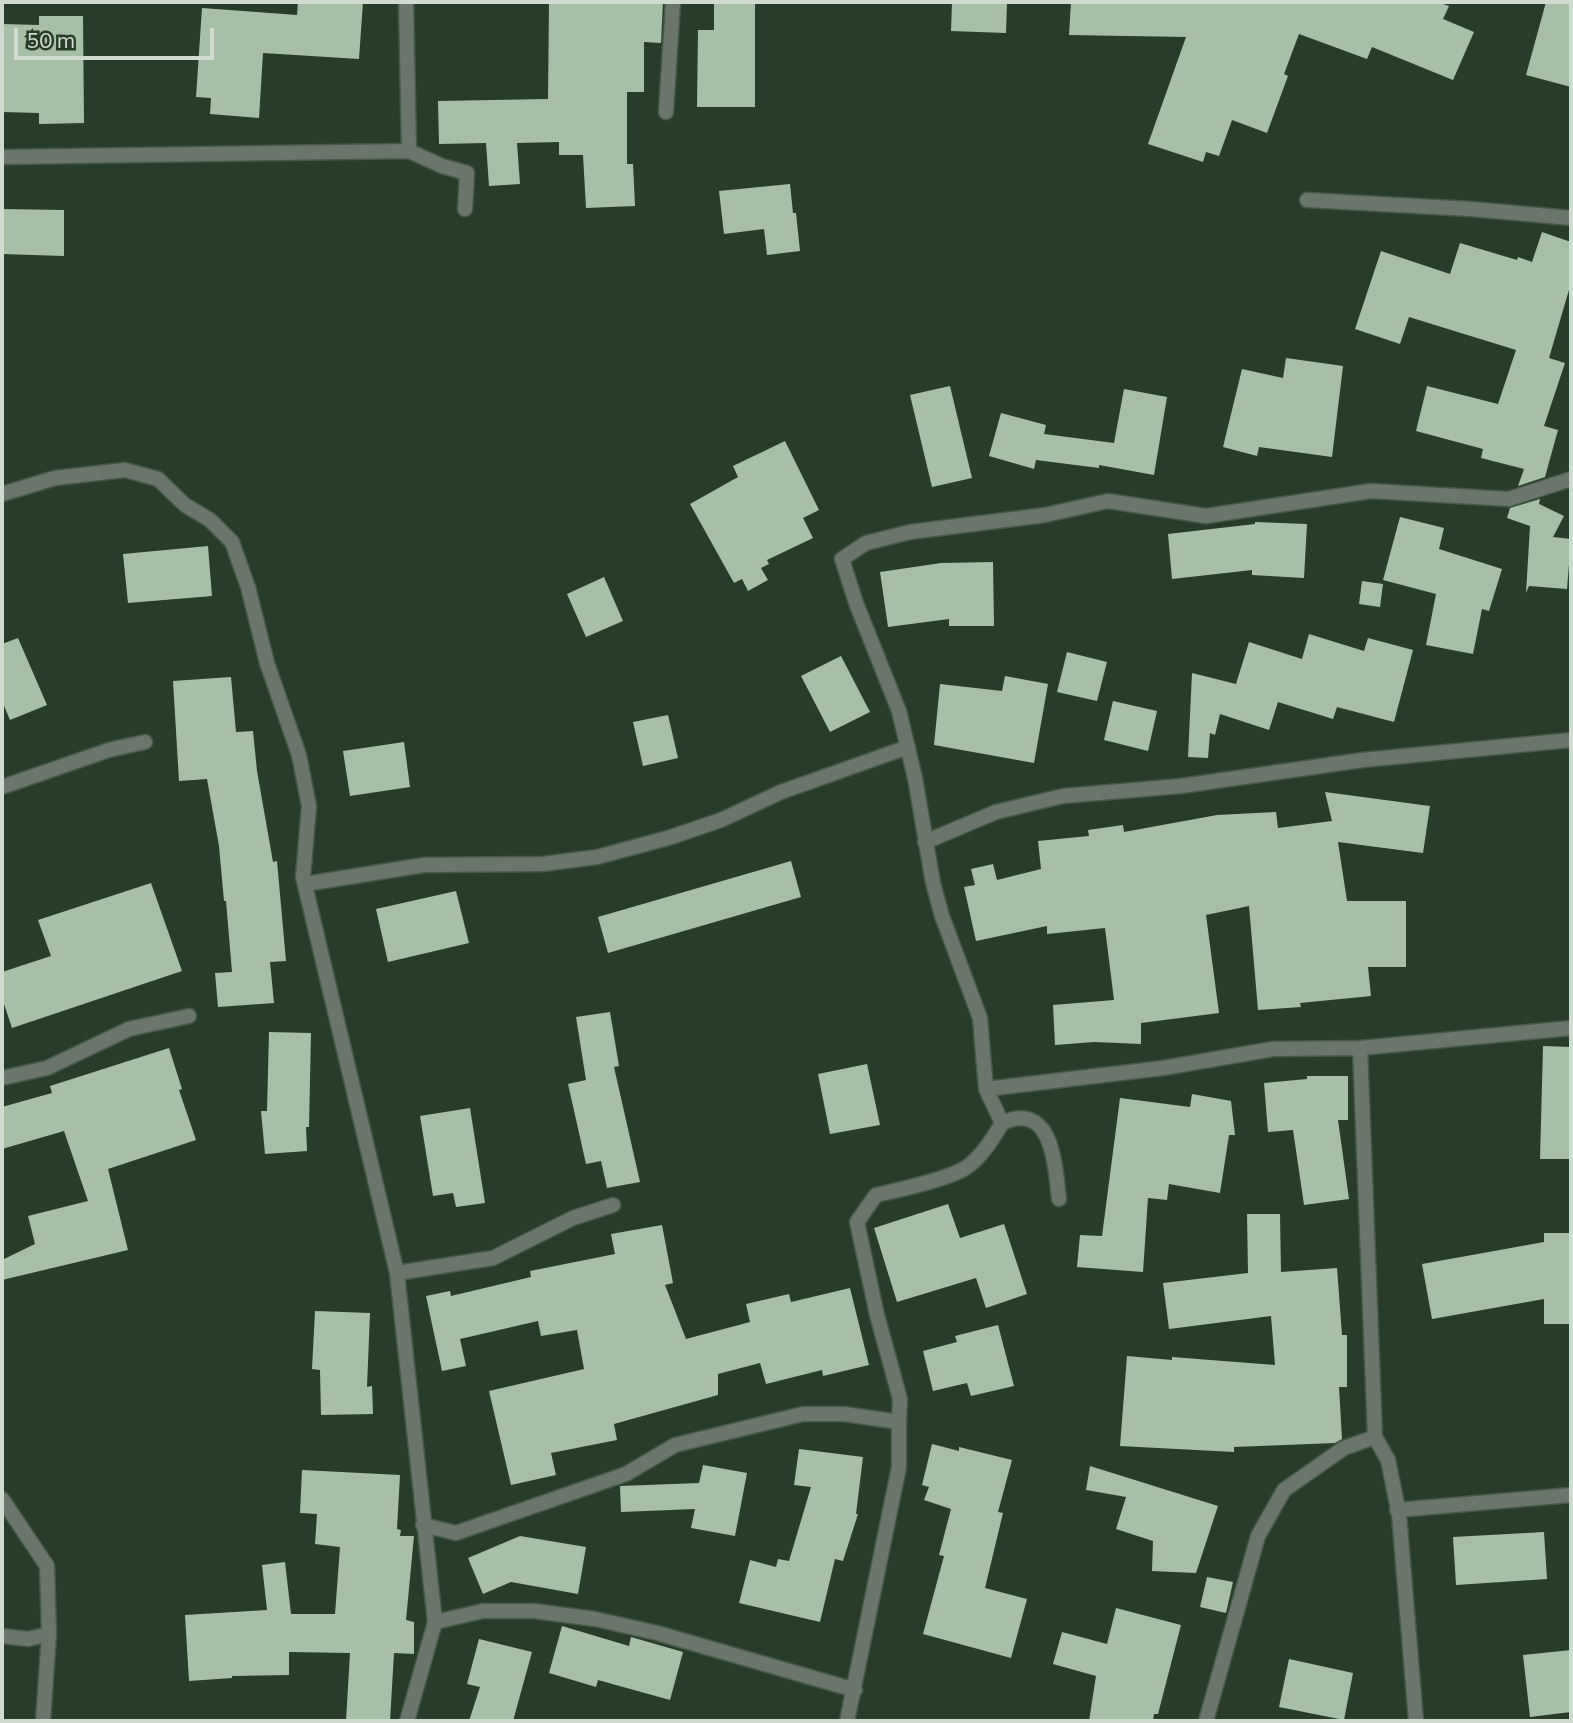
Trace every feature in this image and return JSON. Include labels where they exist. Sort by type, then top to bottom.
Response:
[{"type":"street","points":[[406,2],[409,151]]},
{"type":"street","points":[[666,112],[673,2]]},
{"type":"street","points":[[2,157],[409,151],[442,166],[467,173],[466,209]]},
{"type":"street","points":[[1307,200],[1471,209],[1571,218]]},
{"type":"street","points":[[2,494],[55,478],[125,470],[158,479],[185,505],[210,520],[232,542],[248,587],[267,663],[299,755],[309,806],[303,877],[397,1273],[435,1622],[407,1721]]},
{"type":"street","points":[[1002,1124],[986,1089],[980,1018],[943,916],[899,711],[856,603],[842,559],[866,543],[910,532],[1045,515],[1108,501],[1206,516],[1371,491],[1509,499],[1571,479]]},
{"type":"street","points":[[925,842],[996,812],[1063,796],[1181,786],[1363,760],[1571,740]]},
{"type":"street","points":[[2,787],[108,750],[145,742]]},
{"type":"street","points":[[305,884],[424,865],[544,864],[597,857],[721,820],[781,792],[908,747]]},
{"type":"street","points":[[2,1077],[47,1068],[129,1030],[189,1016]]},
{"type":"street","points":[[986,1089],[1163,1068],[1273,1049],[1360,1048],[1571,1028]]},
{"type":"street","points":[[1360,1048],[1375,1437],[1388,1460],[1397,1510],[1416,1721]]},
{"type":"street","points":[[848,1721],[899,1467],[900,1399],[877,1315],[857,1222],[876,1195],[925,1183],[966,1168],[990,1143],[1002,1124],[1014,1118],[1031,1121],[1044,1130],[1052,1146],[1059,1199]]},
{"type":"street","points":[[397,1273],[493,1258],[573,1218],[613,1205]]},
{"type":"street","points":[[423,1525],[456,1533],[626,1474],[674,1445],[803,1414],[844,1414],[899,1422]]},
{"type":"street","points":[[1206,1721],[1258,1536],[1284,1490],[1344,1448],[1375,1437]]},
{"type":"street","points":[[1397,1510],[1571,1495]]},
{"type":"street","points":[[2,1499],[47,1566],[49,1634],[43,1721]]},
{"type":"street","points":[[435,1622],[483,1611],[534,1611],[595,1619],[657,1633],[855,1689]]},
{"type":"street","points":[[2,1636],[29,1639],[49,1634]]},
{"type":"building","points":[[298,2],[363,2],[359,59],[263,53],[259,118],[210,114],[211,98],[196,97],[202,8],[297,15]]},
{"type":"building","points":[[549,2],[663,2],[661,43],[644,42],[644,92],[627,92],[627,164],[633,164],[635,206],[586,208],[583,155],[559,155],[559,142],[517,143],[520,184],[489,186],[486,143],[439,144],[438,101],[548,99]]},
{"type":"building","points":[[714,2],[755,2],[755,107],[697,107],[698,30],[714,30]]},
{"type":"building","points":[[952,2],[1007,2],[1006,33],[951,31]]},
{"type":"building","points":[[1071,2],[1437,2],[1449,6],[1443,19],[1474,32],[1453,80],[1372,47],[1367,59],[1299,34],[1284,74],[1288,76],[1267,133],[1232,120],[1219,156],[1206,152],[1203,162],[1148,144],[1186,37],[1069,35]]},
{"type":"building","points":[[1546,2],[1571,2],[1571,87],[1526,75]]},
{"type":"building","points":[[39,16],[83,16],[84,123],[39,124],[39,113],[2,112],[2,24],[39,25]]},
{"type":"building","points":[[790,184],[800,251],[767,255],[764,229],[724,234],[719,191]]},
{"type":"building","points":[[2,209],[64,210],[64,256],[2,254]]},
{"type":"building","points":[[1542,232],[1571,242],[1571,283],[1549,358],[1565,363],[1544,426],[1558,430],[1545,477],[1518,486],[1524,469],[1481,458],[1483,449],[1416,431],[1427,386],[1498,404],[1516,350],[1409,317],[1400,344],[1355,329],[1381,251],[1450,274],[1460,243],[1532,262]]},
{"type":"building","points":[[1286,358],[1343,366],[1332,457],[1259,447],[1257,456],[1223,447],[1242,369],[1283,378]]},
{"type":"building","points":[[950,386],[972,478],[932,487],[910,395]]},
{"type":"building","points":[[1124,389],[1167,397],[1154,475],[1099,465],[1099,468],[1036,460],[1034,469],[989,456],[1001,413],[1046,425],[1044,434],[1114,443]]},
{"type":"building","points":[[785,441],[819,510],[803,518],[813,538],[767,560],[769,564],[761,568],[768,580],[748,591],[742,579],[734,583],[690,504],[738,477],[733,466]]},
{"type":"building","points":[[1540,499],[1539,504],[1564,516],[1553,537],[1571,539],[1567,589],[1529,586],[1526,593],[1530,526],[1507,518],[1510,508]]},
{"type":"building","points":[[1400,517],[1444,528],[1439,549],[1502,569],[1489,611],[1482,609],[1473,654],[1426,645],[1436,594],[1383,580]]},
{"type":"building","points":[[1255,522],[1307,524],[1304,578],[1252,575],[1252,570],[1172,579],[1168,534]]},
{"type":"building","points":[[208,546],[212,596],[128,603],[123,554]]},
{"type":"building","points":[[993,562],[994,626],[949,626],[949,619],[888,627],[880,572],[941,563]]},
{"type":"building","points":[[604,577],[623,621],[586,637],[567,594]]},
{"type":"building","points":[[1362,581],[1383,584],[1380,607],[1359,604]]},
{"type":"building","points":[[1309,634],[1364,651],[1368,638],[1413,650],[1394,722],[1337,707],[1333,719],[1278,702],[1269,730],[1220,714],[1215,735],[1210,733],[1208,758],[1188,757],[1192,673],[1236,684],[1249,642],[1302,659]]},
{"type":"building","points":[[18,638],[47,705],[10,720],[2,701],[2,644]]},
{"type":"building","points":[[1067,652],[1107,662],[1097,701],[1057,692]]},
{"type":"building","points":[[841,656],[870,712],[830,732],[801,676]]},
{"type":"building","points":[[1005,676],[1048,684],[1034,763],[934,745],[940,684],[1002,691]]},
{"type":"building","points":[[231,677],[236,732],[253,731],[273,862],[277,861],[286,961],[270,962],[274,1003],[218,1007],[215,973],[232,972],[219,846],[207,779],[179,781],[173,681]]},
{"type":"building","points":[[1113,701],[1157,711],[1148,751],[1104,740]]},
{"type":"building","points":[[668,715],[678,758],[643,766],[633,722]]},
{"type":"building","points":[[404,742],[410,787],[350,796],[343,751]]},
{"type":"building","points":[[1325,792],[1430,806],[1423,853],[1338,842],[1347,901],[1406,901],[1406,967],[1368,967],[1371,996],[1300,1003],[1301,1007],[1258,1010],[1249,906],[1206,915],[1219,1013],[1141,1023],[1141,1044],[1094,1042],[1055,1045],[1053,1005],[1114,1000],[1105,928],[1047,934],[1047,926],[976,941],[964,887],[975,885],[971,869],[993,864],[997,880],[1041,869],[1038,841],[1089,836],[1088,830],[1123,825],[1124,832],[1217,815],[1276,812],[1278,828],[1332,821]]},
{"type":"building","points":[[791,861],[801,897],[608,953],[598,917]]},
{"type":"building","points":[[151,883],[182,971],[12,1028],[2,998],[2,972],[51,956],[38,920]]},
{"type":"building","points":[[456,891],[469,943],[388,962],[376,909]]},
{"type":"building","points":[[610,1012],[619,1066],[614,1067],[640,1182],[607,1188],[601,1161],[586,1164],[568,1084],[586,1080],[576,1017]]},
{"type":"building","points":[[269,1032],[311,1033],[307,1151],[265,1154],[261,1111],[267,1111]]},
{"type":"building","points":[[1543,1046],[1571,1047],[1571,1159],[1540,1159]]},
{"type":"building","points":[[169,1048],[182,1089],[179,1090],[196,1140],[108,1169],[128,1250],[2,1280],[2,1260],[35,1244],[28,1216],[88,1201],[64,1131],[2,1149],[2,1107],[52,1093],[50,1086]]},
{"type":"building","points":[[867,1064],[880,1125],[830,1134],[818,1074]]},
{"type":"building","points":[[1307,1076],[1348,1076],[1348,1120],[1338,1120],[1349,1199],[1304,1205],[1293,1130],[1268,1132],[1264,1083],[1307,1079]]},
{"type":"building","points":[[1192,1094],[1231,1101],[1235,1135],[1229,1135],[1220,1193],[1169,1184],[1167,1200],[1148,1198],[1143,1272],[1077,1267],[1080,1235],[1102,1236],[1120,1098],[1190,1107]]},
{"type":"building","points":[[470,1108],[485,1203],[456,1207],[453,1193],[433,1196],[420,1116]]},
{"type":"building","points":[[948,1204],[960,1238],[1004,1224],[1027,1294],[986,1308],[976,1278],[897,1302],[874,1228]]},
{"type":"building","points":[[1247,1214],[1280,1214],[1281,1272],[1337,1268],[1342,1335],[1347,1335],[1347,1387],[1339,1387],[1342,1439],[1335,1443],[1234,1447],[1234,1452],[1120,1446],[1127,1356],[1275,1365],[1271,1316],[1169,1329],[1163,1283],[1248,1273]]},
{"type":"building","points":[[662,1225],[673,1283],[665,1285],[686,1339],[750,1322],[746,1304],[789,1294],[791,1302],[850,1288],[869,1365],[823,1376],[822,1370],[766,1384],[760,1363],[718,1374],[718,1395],[614,1424],[617,1440],[551,1453],[556,1475],[511,1485],[489,1391],[584,1369],[577,1330],[541,1336],[538,1321],[460,1339],[466,1366],[442,1371],[426,1296],[450,1291],[451,1296],[531,1277],[530,1271],[615,1254],[611,1234]]},
{"type":"building","points":[[1544,1233],[1571,1233],[1571,1324],[1544,1324],[1544,1299],[1432,1319],[1422,1264],[1544,1242]]},
{"type":"building","points":[[315,1311],[370,1313],[367,1387],[372,1386],[373,1414],[321,1415],[320,1370],[312,1369]]},
{"type":"building","points":[[998,1325],[1014,1386],[971,1396],[967,1383],[933,1391],[923,1351],[957,1342],[955,1336]]},
{"type":"building","points":[[932,1444],[959,1451],[959,1447],[1012,1460],[998,1512],[1003,1513],[985,1588],[1027,1599],[1011,1658],[923,1634],[944,1556],[939,1555],[951,1509],[924,1500],[929,1487],[922,1485]]},
{"type":"building","points":[[799,1449],[863,1457],[858,1514],[843,1561],[835,1559],[820,1622],[739,1603],[750,1560],[776,1567],[778,1559],[789,1561],[811,1487],[794,1485]]},
{"type":"building","points":[[703,1465],[747,1473],[735,1536],[691,1528],[695,1509],[621,1512],[620,1486],[699,1483]]},
{"type":"building","points":[[1090,1466],[1218,1506],[1196,1573],[1152,1571],[1153,1541],[1116,1529],[1126,1497],[1086,1490]]},
{"type":"building","points":[[302,1470],[400,1475],[397,1529],[401,1530],[400,1536],[414,1536],[406,1620],[414,1622],[414,1654],[394,1653],[390,1721],[346,1721],[350,1653],[289,1652],[289,1675],[232,1676],[189,1681],[185,1615],[267,1610],[262,1565],[285,1562],[291,1614],[335,1614],[340,1547],[315,1544],[317,1514],[300,1513]]},
{"type":"building","points":[[1544,1532],[1547,1579],[1456,1585],[1453,1537]]},
{"type":"building","points":[[520,1536],[586,1547],[578,1594],[511,1582],[483,1594],[468,1558]]},
{"type":"building","points":[[1207,1577],[1233,1582],[1226,1613],[1200,1607]]},
{"type":"building","points":[[1116,1608],[1181,1625],[1158,1714],[1154,1714],[1153,1721],[1089,1721],[1096,1676],[1053,1664],[1062,1632],[1107,1644]]},
{"type":"building","points":[[562,1626],[629,1646],[631,1637],[683,1652],[670,1700],[598,1680],[596,1687],[549,1673]]},
{"type":"building","points":[[479,1639],[532,1652],[513,1721],[469,1721],[480,1687],[467,1684]]},
{"type":"building","points":[[1571,1650],[1571,1712],[1530,1717],[1523,1655]]},
{"type":"building","points":[[1289,1659],[1353,1673],[1344,1720],[1279,1707]]}]
